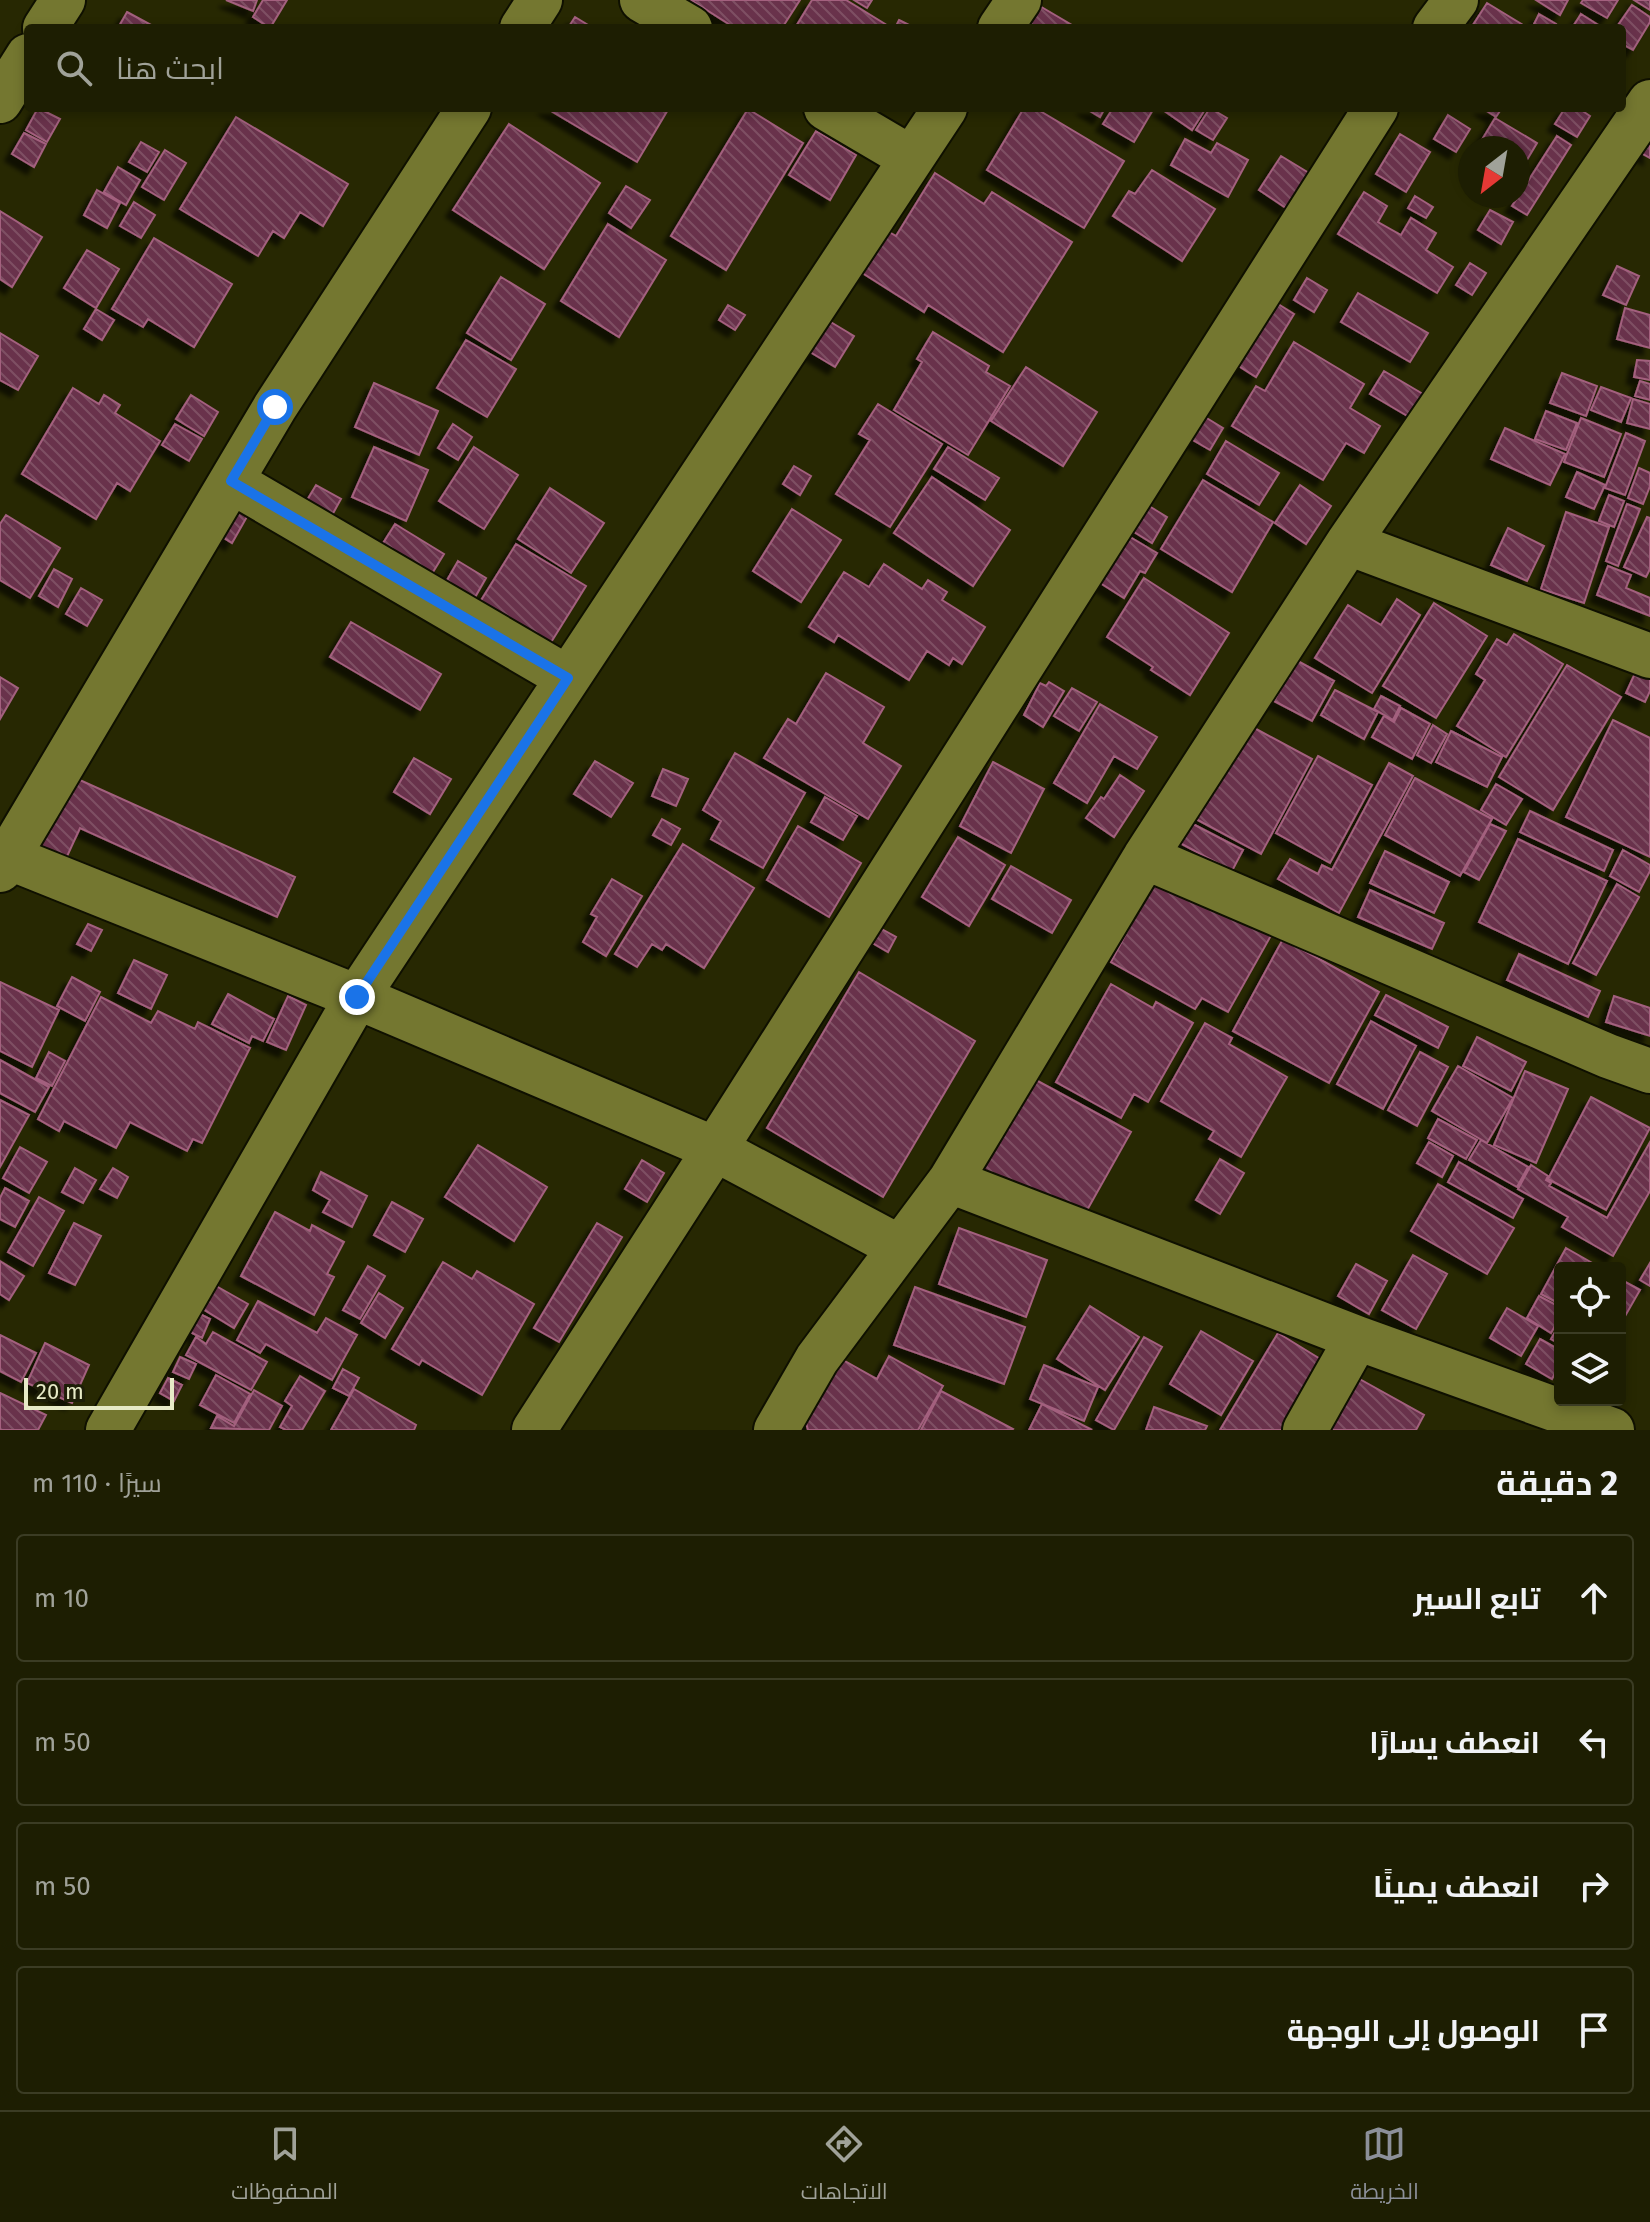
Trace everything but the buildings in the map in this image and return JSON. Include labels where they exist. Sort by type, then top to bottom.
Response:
[{"type":"street","points":[[48,24],[63,0]]},
{"type":"street","points":[[525,24],[540,0]]},
{"type":"street","points":[[642,0],[683,24]]},
{"type":"street","points":[[1003,24],[1019,0]]},
{"type":"street","points":[[1438,24],[1456,0]]},
{"type":"street","points":[[0,101],[24,62]]},
{"type":"street","points":[[776,1430],[817,1359],[950,1181],[1145,857],[1348,543],[1650,102]]},
{"type":"street","points":[[466,112],[275,407],[3,861],[357,997],[715,1149],[899,1247]]},
{"type":"street","points":[[833,112],[911,158]]},
{"type":"street","points":[[108,1430],[357,997],[942,112]]},
{"type":"street","points":[[534,1430],[1373,112]]},
{"type":"street","points":[[231,481],[568,678]]},
{"type":"street","points":[[1348,543],[1650,656]]},
{"type":"street","points":[[1145,857],[1608,1056],[1650,1071]]},
{"type":"street","points":[[950,1181],[1357,1338],[1612,1430]]},
{"type":"street","points":[[1305,1430],[1357,1338]]},
{"type":"route","points":[[275,407],[231,481],[568,678],[357,997]]}]
